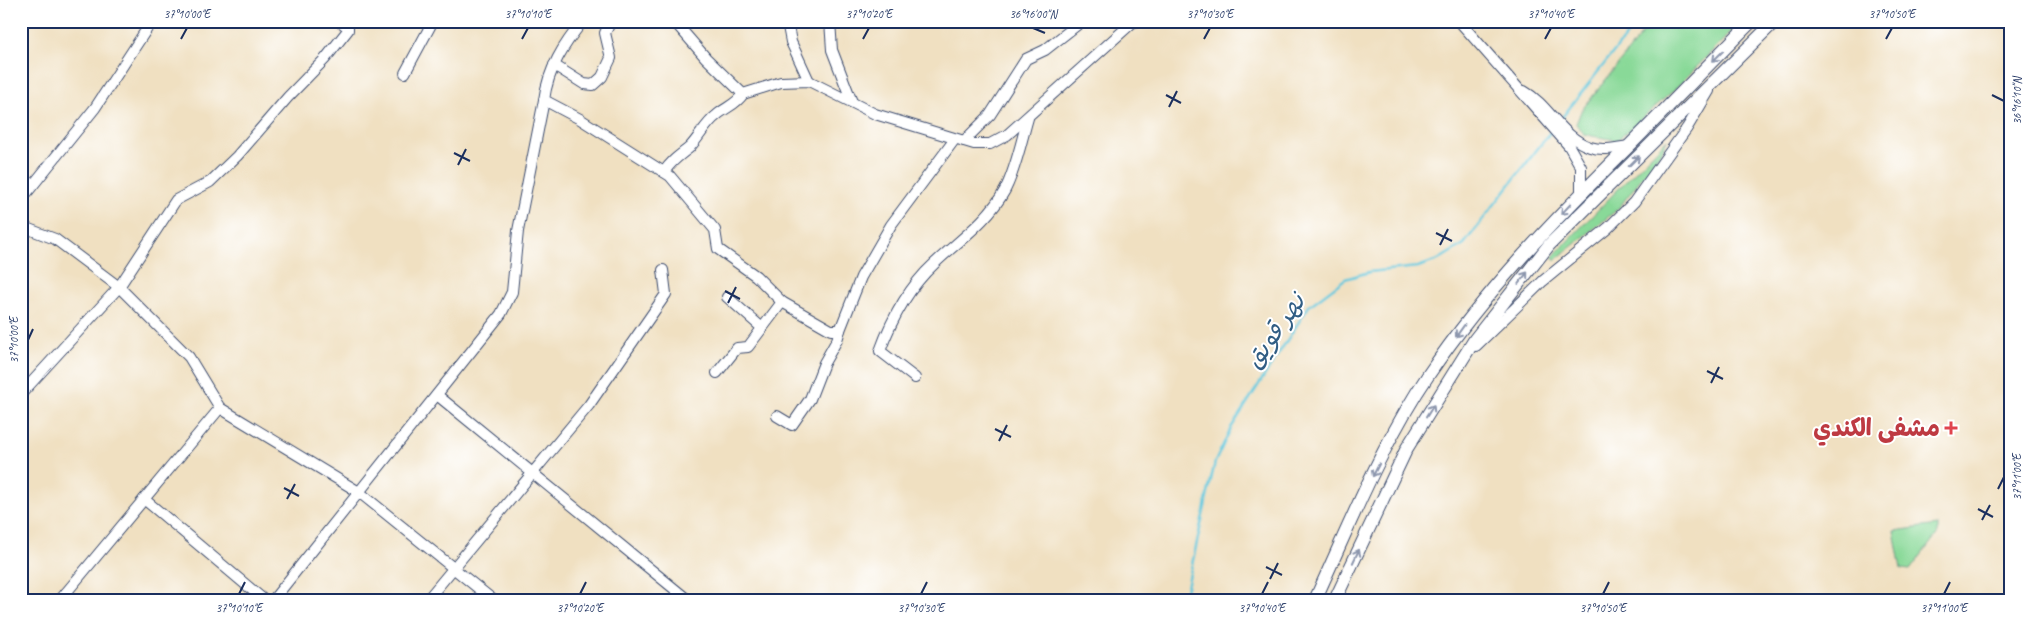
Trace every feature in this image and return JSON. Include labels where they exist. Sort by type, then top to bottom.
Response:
[{"type":"main road","points":[[1316,600],[1395,433],[1428,375],[1468,319],[1516,262],[1581,193],[1752,21]]},
{"type":"main road","points":[[1335,600],[1407,448],[1475,338],[1549,245],[1775,21]]},
{"type":"street","points":[[21,200],[95,108],[152,21]]},
{"type":"street","points":[[21,394],[119,287],[176,200],[210,182],[325,59],[348,30],[348,27],[339,21]]},
{"type":"street","points":[[404,73],[433,21]]},
{"type":"street","points":[[273,600],[501,314],[512,292],[518,231],[546,82],[565,43],[584,21]]},
{"type":"street","points":[[554,65],[584,84],[593,85],[602,77],[611,58],[605,33],[611,21]]},
{"type":"street","points":[[674,21],[706,58],[743,94]]},
{"type":"street","points":[[787,21],[791,42],[809,81]]},
{"type":"street","points":[[830,21],[832,50],[852,102]]},
{"type":"street","points":[[777,416],[792,425],[810,399],[824,363],[837,340],[861,278],[892,225],[960,140],[990,115],[1026,59],[1044,50],[1082,21]]},
{"type":"street","points":[[1459,21],[1519,89],[1534,101],[1571,142],[1581,167],[1581,193]]},
{"type":"street","points":[[664,172],[672,160],[690,147],[709,122],[718,114],[738,103],[743,94],[780,82],[809,81],[875,114],[974,144],[990,144],[1007,136],[1135,22]]},
{"type":"street","points":[[1464,357],[1544,281],[1608,228],[1634,202],[1687,128],[1714,82]]},
{"type":"street","points":[[544,100],[670,176],[715,230],[718,249],[756,276],[782,302],[831,330],[840,330]]},
{"type":"street","points":[[915,378],[880,350],[886,333],[906,294],[933,264],[972,231],[1004,191],[1028,117]]},
{"type":"street","points":[[1571,142],[1604,149],[1629,146]]},
{"type":"street","points":[[21,226],[54,238],[119,287],[189,357],[220,408],[359,492],[493,600]]},
{"type":"street","points":[[427,600],[589,405],[666,294],[663,270]]},
{"type":"street","points":[[727,298],[761,326]]},
{"type":"street","points":[[717,373],[737,348],[748,347],[761,326],[782,302]]},
{"type":"street","points":[[437,395],[688,600]]},
{"type":"street","points":[[66,598],[220,408]]},
{"type":"street","points":[[144,500],[264,600]]},
{"type":"green space","points":[[1652,21],[1742,21],[1672,92],[1617,140],[1585,135],[1576,124],[1581,111]]},
{"type":"green space","points":[[1667,139],[1662,151],[1618,209],[1555,260],[1553,256]]},
{"type":"green space","points":[[1938,525],[1938,533],[1910,570],[1901,569],[1894,531]]},
{"type":"waterway","name":"نهر قويق","points":[[1560,120],[1638,21]]},
{"type":"waterway","name":"نهر قويق","points":[[1184,600],[1215,462],[1231,428],[1309,306],[1345,279],[1369,272],[1418,267],[1438,260],[1464,244],[1552,130]]},
{"type":"place","name":"مشفى الكندي","points":[[1951,428]]}]
